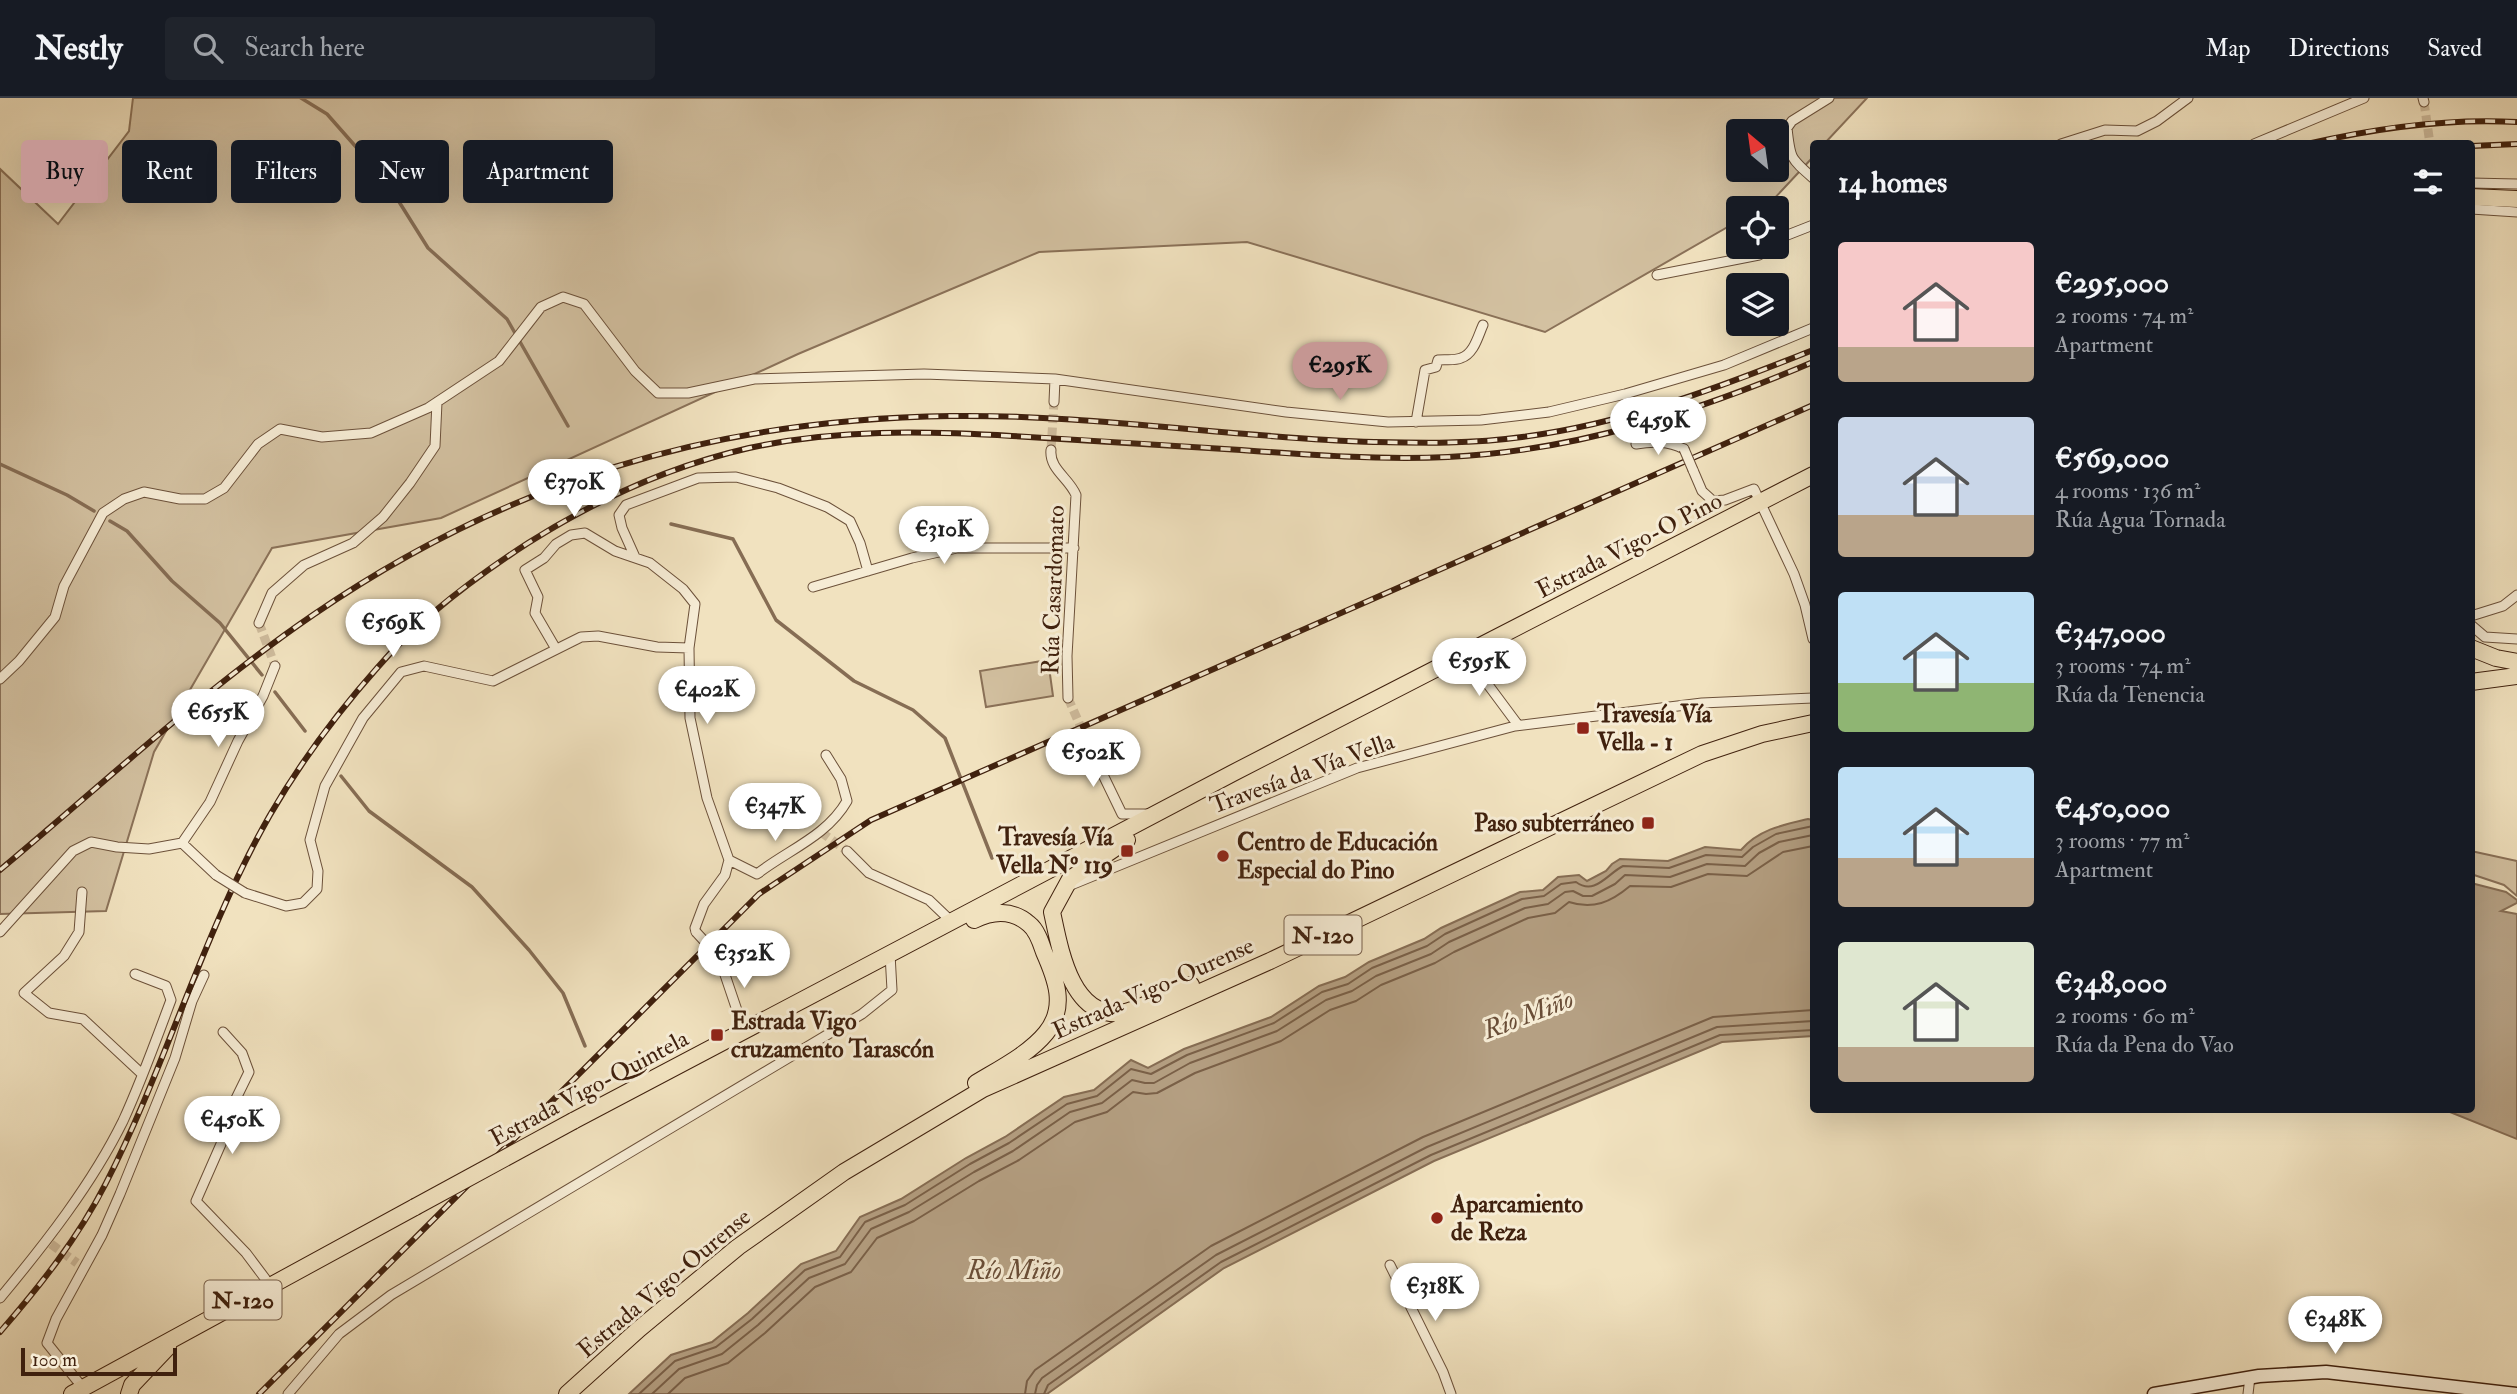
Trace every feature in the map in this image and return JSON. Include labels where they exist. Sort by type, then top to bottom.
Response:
[{"type":"highway","points":[[2475,188],[2517,187]]},
{"type":"highway","points":[[2475,197],[2517,199]]},
{"type":"highway","name":"Estrada Vigo-O Pino","points":[[1466,654],[1810,477]]},
{"type":"highway","points":[[2475,650],[2496,658],[2517,662]]},
{"type":"highway","name":"Estrada Vigo-Quintela","points":[[77,1391],[573,1121],[1233,773],[1466,654]]},
{"type":"highway","points":[[2475,681],[2517,676]]},
{"type":"highway","name":"Estrada Vigo-Ourense","points":[[567,1394],[639,1329],[738,1247],[844,1172],[983,1089],[1270,961],[1702,754],[1762,734],[1810,724]]},
{"type":"highway","points":[[1233,773],[1070,879],[1052,912],[1074,986],[1088,1005],[1106,1012],[1123,1013],[1405,896]]},
{"type":"highway","points":[[844,1172],[909,1125],[1021,1055],[1047,1033],[1057,1011],[1059,992],[1055,976],[1036,933],[1030,924],[1018,918],[990,912],[913,951],[890,954]]},
{"type":"highway","points":[[129,1394],[132,1385],[168,1347],[309,1264]]},
{"type":"main road","points":[[2154,1394],[2250,1377],[2326,1372],[2443,1390],[2517,1394]]},
{"type":"street","points":[[1810,175],[1792,160],[1787,128],[1792,121],[1829,98]]},
{"type":"street","points":[[2074,140],[2105,130],[2137,131],[2157,121],[2188,98]]},
{"type":"street","points":[[2264,140],[2364,98]]},
{"type":"street","points":[[2475,183],[2517,187]]},
{"type":"street","points":[[2475,209],[2517,212]]},
{"type":"street","points":[[1789,234],[1810,226]]},
{"type":"street","points":[[1657,275],[1739,259]]},
{"type":"street","points":[[0,679],[19,662],[55,617],[64,586],[103,513],[124,499],[144,492],[180,499],[205,499],[224,488],[258,444],[280,429],[322,437],[371,433],[437,402],[499,361],[541,307],[563,297],[584,304],[635,372],[658,393],[688,393],[754,379],[923,374],[1055,379],[1286,411],[1388,422],[1481,420],[1549,412],[1625,394],[1724,365],[1810,329]]},
{"type":"street","points":[[1416,422],[1425,370],[1436,367],[1438,360],[1465,357],[1471,351],[1483,325]]},
{"type":"street","points":[[1054,402],[1055,379]]},
{"type":"street","points":[[259,623],[272,593],[304,565],[353,544],[383,517],[435,446],[437,402]]},
{"type":"street","points":[[1636,444],[1673,443],[1684,449],[1702,491],[1713,500],[1725,500],[1754,489],[1794,574],[1810,626]]},
{"type":"street","name":"Rúa Casardomato","points":[[1051,450],[1050,457],[1054,466],[1073,486],[1076,495],[1067,656],[1068,698]]},
{"type":"street","points":[[635,557],[619,515],[626,505],[698,478],[736,477],[778,488],[827,508],[850,521],[868,571]]},
{"type":"street","points":[[555,649],[534,613],[538,597],[525,570],[571,535],[585,533],[615,551],[650,564],[683,589],[695,604],[689,648],[690,718],[707,798],[729,860],[724,875],[704,904],[695,928],[719,957],[744,1031]]},
{"type":"street","points":[[813,587],[957,548],[1074,548]]},
{"type":"street","points":[[2475,615],[2503,606],[2517,595]]},
{"type":"street","points":[[2475,628],[2486,637],[2517,639]]},
{"type":"street","points":[[182,843],[216,875],[245,893],[286,906],[303,903],[317,889],[318,871],[310,840],[325,786],[363,718],[401,672],[424,666],[493,681],[581,637],[598,636],[657,647],[689,648]]},
{"type":"street","points":[[1466,654],[1518,725]]},
{"type":"street","points":[[0,932],[73,850],[91,842],[149,849],[182,843],[210,802],[238,741],[263,696],[275,666]]},
{"type":"street","name":"Travesía da Vía Vella","points":[[1065,887],[1357,768],[1518,725],[1702,703],[1810,698]]},
{"type":"street","points":[[1091,750],[1122,814]]},
{"type":"street","points":[[729,860],[757,874],[838,818],[847,801],[841,779],[826,755]]},
{"type":"street","points":[[1122,814],[1163,811]]},
{"type":"street","points":[[1109,840],[1122,814]]},
{"type":"street","points":[[1131,838],[1140,856]]},
{"type":"street","points":[[847,851],[869,873],[929,900],[952,922]]},
{"type":"street","points":[[82,892],[79,932],[64,956],[24,993],[49,1013],[83,1019],[142,1074]]},
{"type":"street","points":[[288,1394],[339,1334],[391,1296],[862,1014],[892,990],[890,954]]},
{"type":"street","points":[[0,1298],[48,1243],[75,1201],[122,1122],[142,1074],[171,1000],[166,986],[135,974]]},
{"type":"street","points":[[77,1391],[47,1343],[80,1267],[102,1236],[145,1135],[204,975]]},
{"type":"street","points":[[223,1032],[243,1053],[249,1072],[225,1121],[221,1144],[196,1201],[246,1252],[270,1285]]},
{"type":"street","points":[[1390,1265],[1443,1372],[1451,1394]]},
{"type":"street","points":[[2248,1394],[2250,1377]]},
{"type":"shaded area","points":[[133,98],[1867,98],[1828,140],[1810,140],[1810,160],[1777,196],[1726,196],[1726,228],[1545,332],[1247,242],[1039,252],[798,354],[441,518],[272,548],[154,752],[106,911],[0,914],[0,169],[21,189],[21,203],[36,203],[58,224],[74,203],[108,203],[108,159],[122,140],[122,203],[217,203],[217,140],[122,140],[129,131]]},
{"type":"shaded area","points":[[1048,660],[1053,696],[986,707],[980,671]]},
{"type":"shaded area","points":[[2475,852],[2517,861],[2517,896],[2504,885],[2475,875]]},
{"type":"water","name":"Río Miño","points":[[1810,819],[1810,1036],[1722,1042],[1434,1161],[1224,1268],[1047,1394],[629,1394],[671,1355],[712,1342],[801,1264],[836,1251],[860,1217],[901,1199],[1005,1137],[1064,1097],[1094,1090],[1131,1060],[1148,1068],[1184,1049],[1271,1017],[1319,986],[1345,977],[1369,962],[1424,939],[1441,928],[1520,892],[1543,890],[1558,877],[1579,875],[1587,881],[1606,871],[1620,859],[1668,861],[1705,847],[1741,850],[1763,833]]},
{"type":"water","points":[[2475,884],[2506,892],[2517,900],[2517,903],[2501,911],[2517,914],[2517,1139],[2452,1113],[2475,1113]]},
{"type":"waterway","points":[[301,98],[327,114],[386,181],[428,248],[507,319],[568,426]]},
{"type":"waterway","points":[[0,464],[67,495],[94,511]]},
{"type":"waterway","points":[[110,521],[127,531],[172,581],[220,623],[262,675]]},
{"type":"waterway","points":[[671,524],[733,539],[776,620],[854,681],[913,710],[945,738],[992,858]]},
{"type":"waterway","points":[[275,692],[305,731]]},
{"type":"waterway","points":[[341,776],[369,811],[472,887],[529,950],[563,993],[585,1046]]},
{"type":"tunnel","points":[[2424,102],[2429,140]]},
{"type":"tunnel","points":[[1625,394],[1636,444]]},
{"type":"tunnel","points":[[1051,450],[1054,402]]},
{"type":"tunnel","points":[[259,623],[275,666]]},
{"type":"tunnel","points":[[1068,698],[1091,750]]},
{"type":"tunnel","points":[[821,832],[847,851]]},
{"type":"tunnel","points":[[51,1244],[77,1263]]},
{"type":"railway","points":[[2326,140],[2359,133],[2464,121],[2517,122]]},
{"type":"railway","points":[[2475,146],[2517,144]]},
{"type":"railway","points":[[0,870],[192,706],[313,615],[387,568],[462,528],[538,494],[617,466],[697,445],[779,430],[864,420],[951,416],[1110,422],[1321,440],[1485,441],[1560,431],[1633,414],[1706,391],[1810,351]]},
{"type":"railway","points":[[0,1332],[57,1261],[106,1183],[148,1092],[205,951],[246,860],[270,815],[307,757],[363,684],[394,649],[430,615],[508,556],[580,513],[634,486],[691,464],[749,448],[814,437],[880,433],[979,434],[1370,457],[1422,458],[1496,453],[1543,447],[1635,426],[1725,397],[1810,363]]},
{"type":"railway","points":[[259,1394],[759,894],[871,820],[1810,406]]},
{"type":"place","name":"Travesía Vía Vella - 1","points":[[1583,728]]},
{"type":"place","name":"Paso subterráneo","points":[[1648,823]]},
{"type":"place","name":"Travesía Vía Vella Nº 119","points":[[1127,851]]},
{"type":"place","name":"Centro de Educación Especial do Pino","points":[[1223,856]]},
{"type":"place","name":"Estrada Vigo cruzamento Tarascón","points":[[717,1035]]},
{"type":"place","name":"Aparcamiento de Reza","points":[[1437,1218]]}]
